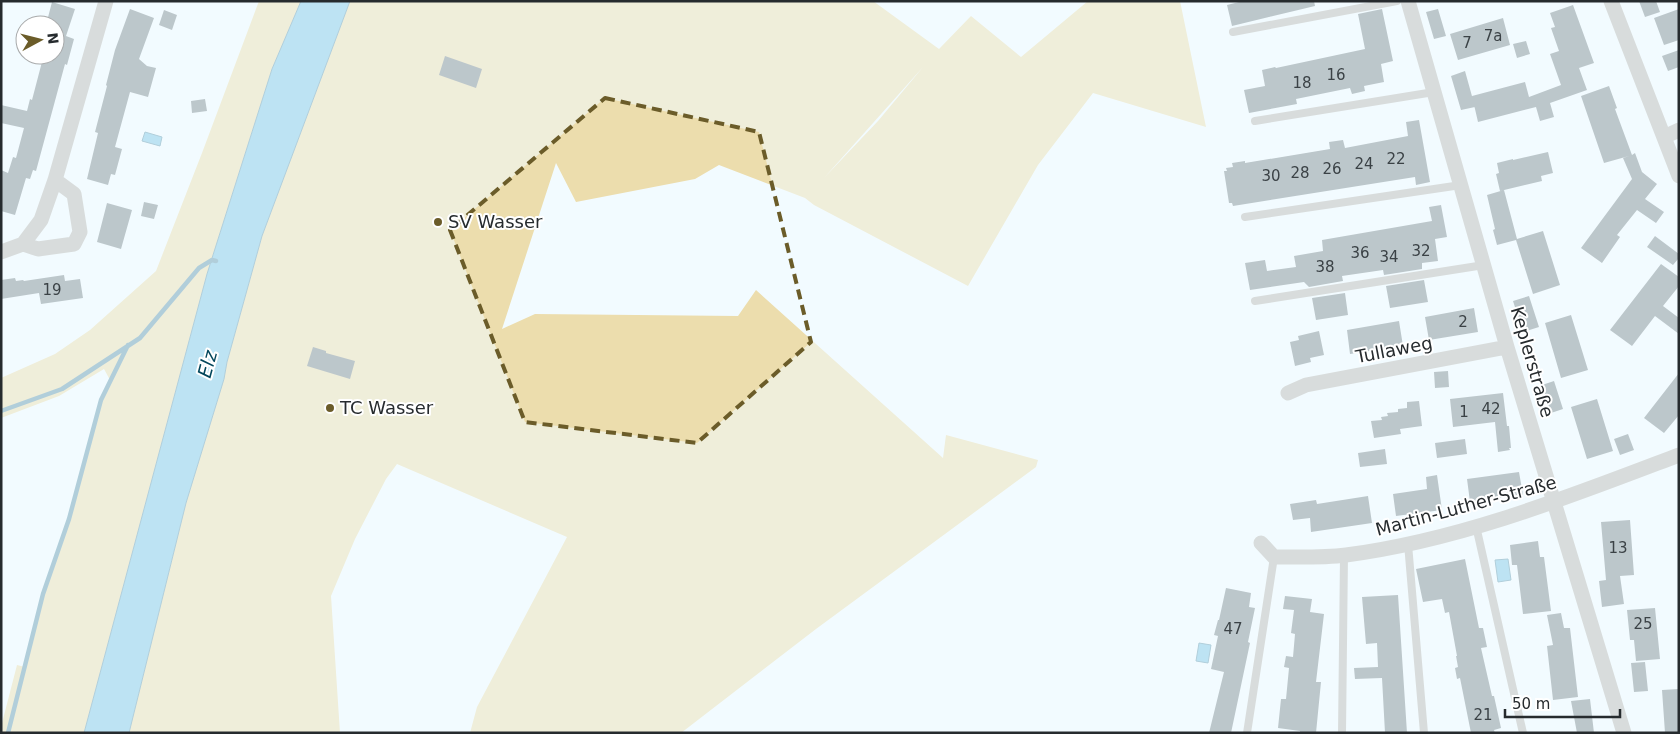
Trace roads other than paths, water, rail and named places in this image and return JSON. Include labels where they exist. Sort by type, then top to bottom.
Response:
[{"type":"street","points":[[1,252],[22,244],[41,220],[55,180],[106,1]]},
{"type":"street","name":"Keplerstraße","points":[[1408,1],[1507,347],[1624,733]]},
{"type":"street","points":[[1611,1],[1679,176]]},
{"type":"street","points":[[1664,137],[1679,130]]},
{"type":"street","points":[[22,244],[38,249],[74,244],[80,232],[74,194],[55,180]]},
{"type":"street","name":"Tullaweg","points":[[1288,393],[1306,385],[1507,347]]},
{"type":"street","name":"Martin-Luther-Straße","points":[[1274,557],[1344,555],[1408,544],[1554,503],[1679,455]]},
{"type":"street","points":[[1262,543],[1274,557]]},
{"type":"lane","points":[[1233,32],[1397,1]]},
{"type":"lane","points":[[1255,121],[1434,92]]},
{"type":"lane","points":[[1245,217],[1461,185]]},
{"type":"lane","points":[[1255,300],[1484,265]]},
{"type":"lane","points":[[1476,526],[1523,733]]},
{"type":"lane","points":[[1408,544],[1424,733]]},
{"type":"lane","points":[[1342,733],[1344,555]]},
{"type":"lane","points":[[1247,733],[1274,557]]},
{"type":"water","name":"Elz","points":[[301,1],[350,1],[262,236],[224,379],[186,503],[129,733],[84,733],[207,274],[272,69]]},
{"type":"water","points":[[145,132],[162,137],[160,146],[142,141]]},
{"type":"water","points":[[1508,559],[1511,580],[1498,582],[1495,560]]},
{"type":"water","points":[[1199,643],[1211,645],[1208,663],[1196,661]]},
{"type":"waterway","points":[[1,411],[62,389],[140,338],[199,268],[212,260],[216,261]]},
{"type":"waterway","points":[[8,733],[43,594],[69,519],[101,400],[128,345]]},
{"type":"place","name":"SV Wasser","points":[[438,222]]},
{"type":"place","name":"TC Wasser","points":[[330,408]]}]
